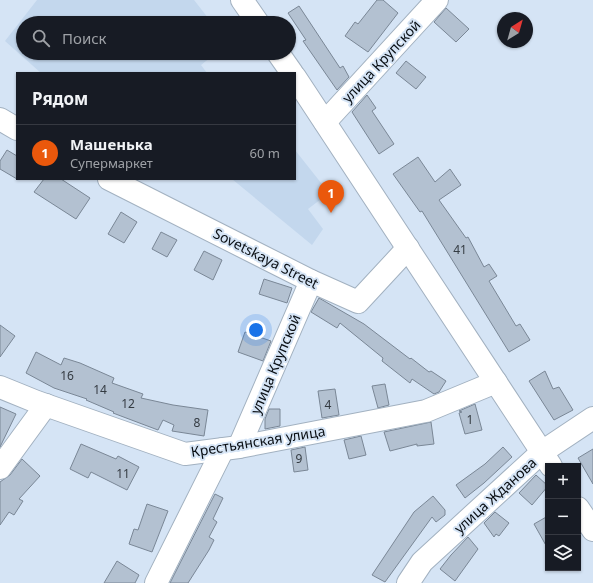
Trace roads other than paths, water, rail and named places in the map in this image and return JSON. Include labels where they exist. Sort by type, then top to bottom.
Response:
[{"type":"street","points":[[242,0],[253,16]]},
{"type":"street","name":"улица Крупской","points":[[325,122],[437,0]]},
{"type":"street","points":[[283,60],[291,72]]},
{"type":"street","points":[[296,78],[546,459]]},
{"type":"street","points":[[0,120],[16,128]]},
{"type":"street","name":"Sovetskaya Street","points":[[111,180],[311,281],[358,302],[408,248]]},
{"type":"street","name":"улица Крупской","points":[[156,583],[231,448],[311,281]]},
{"type":"street","name":"Крестьянская улица","points":[[0,387],[46,405],[185,454],[231,448],[426,411],[496,382]]},
{"type":"street","points":[[0,468],[46,405]]},
{"type":"street","name":"улица Жданова","points":[[408,583],[422,562],[593,418]]},
{"type":"street","points":[[581,512],[593,530]]},
{"type":"place","name":"Машенька","points":[[331,213]]}]
